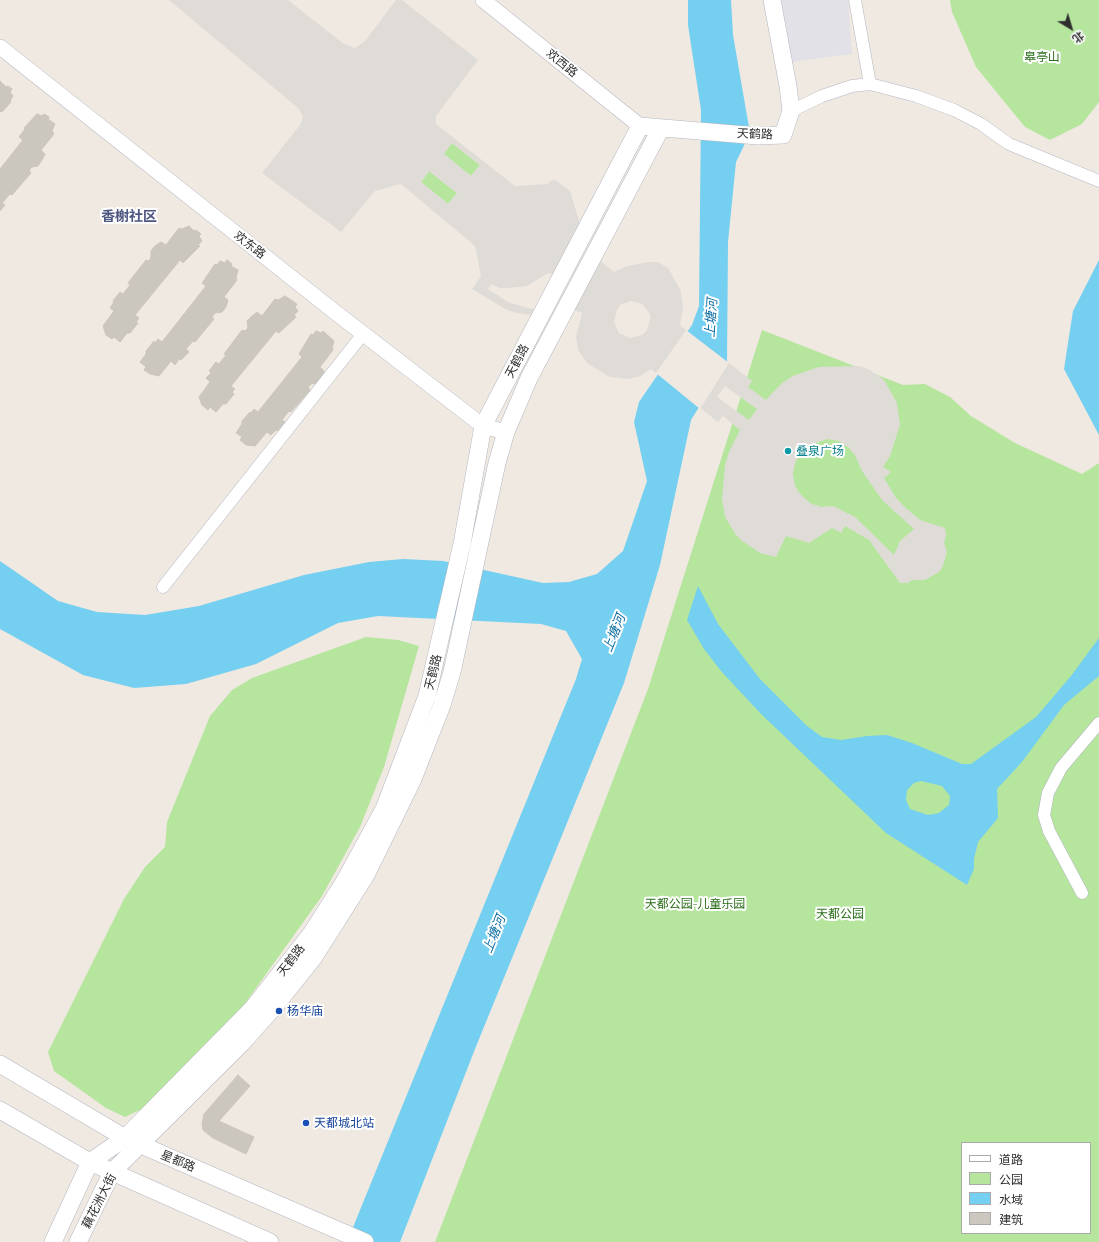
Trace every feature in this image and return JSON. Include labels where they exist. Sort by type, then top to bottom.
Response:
[{"type":"main road","name":"天鹤路","points":[[133,1141],[253,1008],[316,927],[344,882],[384,808],[427,696],[462,544],[483,426],[640,126],[758,136],[783,135],[791,111],[788,86],[772,0]]},
{"type":"main road","name":"天鹤路","points":[[90,1162],[133,1141],[260,1023],[296,981],[332,931],[366,875],[410,786],[442,705],[452,672],[479,545],[506,432],[529,378],[661,128]]},
{"type":"main road","name":"星都路","points":[[0,1064],[133,1141],[365,1242]]},
{"type":"main road","points":[[0,1110],[90,1162],[270,1242]]},
{"type":"main road","name":"藕花洲大街","points":[[78,1242],[112,1172],[133,1141]]},
{"type":"main road","name":"藕花洲大街","points":[[53,1242],[90,1162]]},
{"type":"street","name":"欢西路","points":[[483,0],[640,126]]},
{"type":"street","points":[[855,0],[870,84]]},
{"type":"street","name":"欢东路","points":[[0,46],[363,334],[483,426],[506,432]]},
{"type":"street","points":[[791,111],[822,96],[852,86],[870,84],[916,96],[954,110],[981,124],[1009,144],[1099,181]]},
{"type":"street","points":[[163,587],[363,334]]},
{"type":"street","points":[[1082,893],[1049,831],[1044,815],[1048,794],[1061,768],[1099,723]]},
{"type":"shaded area","points":[[169,0],[288,0],[344,44],[355,48],[365,41],[396,0],[402,0],[478,60],[436,116],[436,124],[515,186],[547,184],[554,179],[570,191],[581,227],[554,275],[548,273],[527,286],[499,288],[491,284],[488,289],[508,302],[535,310],[532,315],[516,313],[505,309],[472,289],[481,276],[475,246],[401,184],[375,191],[341,232],[262,173],[300,125],[303,117],[299,109]],"holes":[[[452,143],[480,165],[471,176],[444,154]],[[429,171],[457,193],[448,204],[421,182]]]},
{"type":"shaded area","points":[[781,0],[848,0],[852,54],[791,62]]},
{"type":"shaded area","points":[[596,257],[614,272],[628,266],[658,262],[668,268],[681,291],[683,308],[680,325],[752,381],[748,387],[766,400],[782,383],[793,376],[819,367],[859,366],[870,370],[884,380],[897,403],[900,425],[890,456],[883,467],[891,472],[884,478],[896,498],[920,520],[945,528],[946,536],[944,543],[947,552],[943,566],[939,572],[925,580],[912,580],[908,583],[900,583],[869,540],[845,526],[841,533],[832,528],[809,543],[786,536],[776,557],[760,553],[742,541],[736,535],[725,517],[722,498],[725,466],[729,452],[740,430],[723,416],[718,422],[651,369],[638,377],[628,379],[610,377],[588,364],[578,350],[576,337],[582,313],[570,308]],"holes":[[[631,301],[642,304],[650,314],[650,319],[647,330],[642,335],[630,338],[619,333],[614,322],[620,305]],[[725,386],[757,409],[749,420],[717,397]],[[828,439],[839,441],[848,447],[855,455],[862,471],[882,500],[914,529],[900,541],[894,555],[855,517],[833,506],[821,507],[810,503],[801,495],[795,486],[793,474],[795,463],[801,452],[809,445]]]},
{"type":"green space","name":"皋亭山","points":[[950,0],[1099,0],[1099,102],[1082,124],[1050,140],[1025,127],[976,67],[952,12]]},
{"type":"green space","points":[[452,143],[480,165],[471,176],[443,154]]},
{"type":"green space","points":[[429,171],[457,193],[448,204],[421,182]]},
{"type":"green space","name":"天都公园","points":[[762,330],[903,385],[925,384],[950,397],[971,416],[1015,443],[1082,474],[1099,463],[1099,1242],[435,1242],[648,689]]},
{"type":"green space","points":[[366,637],[398,640],[419,646],[384,767],[360,827],[322,896],[241,1009],[144,1108],[125,1117],[106,1108],[54,1071],[48,1052],[124,899],[145,867],[165,847],[167,822],[210,716],[232,690],[252,678]]},
{"type":"water","name":"上塘河","points":[[688,0],[731,0],[733,35],[750,133],[736,162],[728,242],[727,362],[691,420],[660,565],[624,683],[475,1049],[400,1242],[347,1242],[576,679],[582,659],[566,631],[541,624],[378,616],[338,623],[256,664],[186,684],[134,688],[83,675],[0,629],[0,561],[58,601],[97,612],[145,615],[199,606],[304,575],[369,562],[403,559],[443,561],[543,583],[569,582],[597,574],[623,551],[647,481],[634,422],[639,402],[692,325],[699,306],[701,110],[688,25]]},
{"type":"water","points":[[1099,260],[1099,435],[1064,369],[1073,311]]},
{"type":"water","points":[[698,586],[718,624],[760,679],[807,726],[822,737],[841,740],[887,735],[912,743],[962,764],[971,764],[1036,717],[1071,676],[1099,638],[1099,676],[1064,705],[1022,762],[997,789],[998,818],[978,842],[974,859],[974,869],[967,885],[886,833],[761,714],[721,671],[704,649],[687,620]],"holes":[[[921,781],[942,786],[950,796],[949,805],[939,813],[928,815],[910,809],[906,800],[907,790],[914,783]]]},
{"type":"pier","points":[[686,330],[729,363],[700,409],[656,373]]},
{"type":"building","points":[[0,81],[6,87],[8,86],[12,89],[10,92],[13,96],[10,101],[11,102],[3,111],[0,112]]},
{"type":"building","points":[[37,114],[42,116],[44,114],[55,124],[52,131],[54,134],[41,150],[45,154],[38,166],[32,167],[29,170],[31,173],[12,195],[10,194],[2,203],[5,205],[0,211],[0,169],[23,140],[19,137],[25,129],[24,128]]},
{"type":"building","points":[[189,226],[194,231],[196,230],[201,234],[199,236],[202,241],[198,245],[200,246],[183,263],[180,260],[135,315],[139,318],[136,322],[138,323],[130,333],[127,333],[120,342],[114,337],[112,339],[106,335],[103,326],[114,311],[110,308],[114,302],[113,301],[120,292],[123,294],[130,285],[128,283],[146,260],[149,261],[151,251],[161,242],[166,245],[179,228],[182,229]]},
{"type":"building","points":[[227,260],[232,264],[231,266],[238,270],[237,280],[224,297],[228,300],[226,307],[222,312],[215,313],[212,317],[214,319],[195,342],[193,341],[186,349],[189,352],[181,360],[179,359],[175,365],[171,361],[159,376],[150,374],[144,370],[146,367],[140,362],[146,354],[146,351],[154,341],[155,343],[158,339],[162,342],[206,286],[202,283],[215,264],[217,265],[220,261],[225,263]]},
{"type":"building","points":[[285,296],[297,304],[295,307],[298,311],[294,315],[296,317],[279,333],[276,331],[231,386],[235,389],[232,392],[234,394],[226,404],[223,404],[216,412],[210,407],[208,410],[202,405],[199,397],[210,382],[206,378],[211,373],[209,371],[216,362],[219,364],[226,355],[224,354],[242,330],[245,331],[248,328],[247,321],[252,316],[257,312],[262,316],[275,299],[278,300]]},
{"type":"building","points":[[316,331],[321,333],[323,331],[334,341],[332,348],[333,350],[320,367],[324,371],[322,377],[318,383],[311,384],[308,387],[310,390],[291,412],[289,411],[282,420],[285,422],[277,431],[276,430],[271,435],[267,432],[255,446],[246,445],[240,440],[242,437],[236,433],[242,424],[242,421],[254,409],[258,412],[302,357],[299,354],[311,334],[313,335]]},
{"type":"building","points":[[238,1075],[250,1086],[219,1121],[254,1137],[246,1154],[213,1138],[203,1130],[202,1124],[204,1114]]},
{"type":"place","name":"叠泉广场","points":[[788,451]]},
{"type":"place","name":"杨华庙","points":[[279,1011]]},
{"type":"place","name":"天都城北站","points":[[306,1123]]},
{"type":"district","name":"香榭社区","points":[[129,216]]},
{"type":"park label","name":"天都公园-儿童乐园","points":[[695,904]]}]
